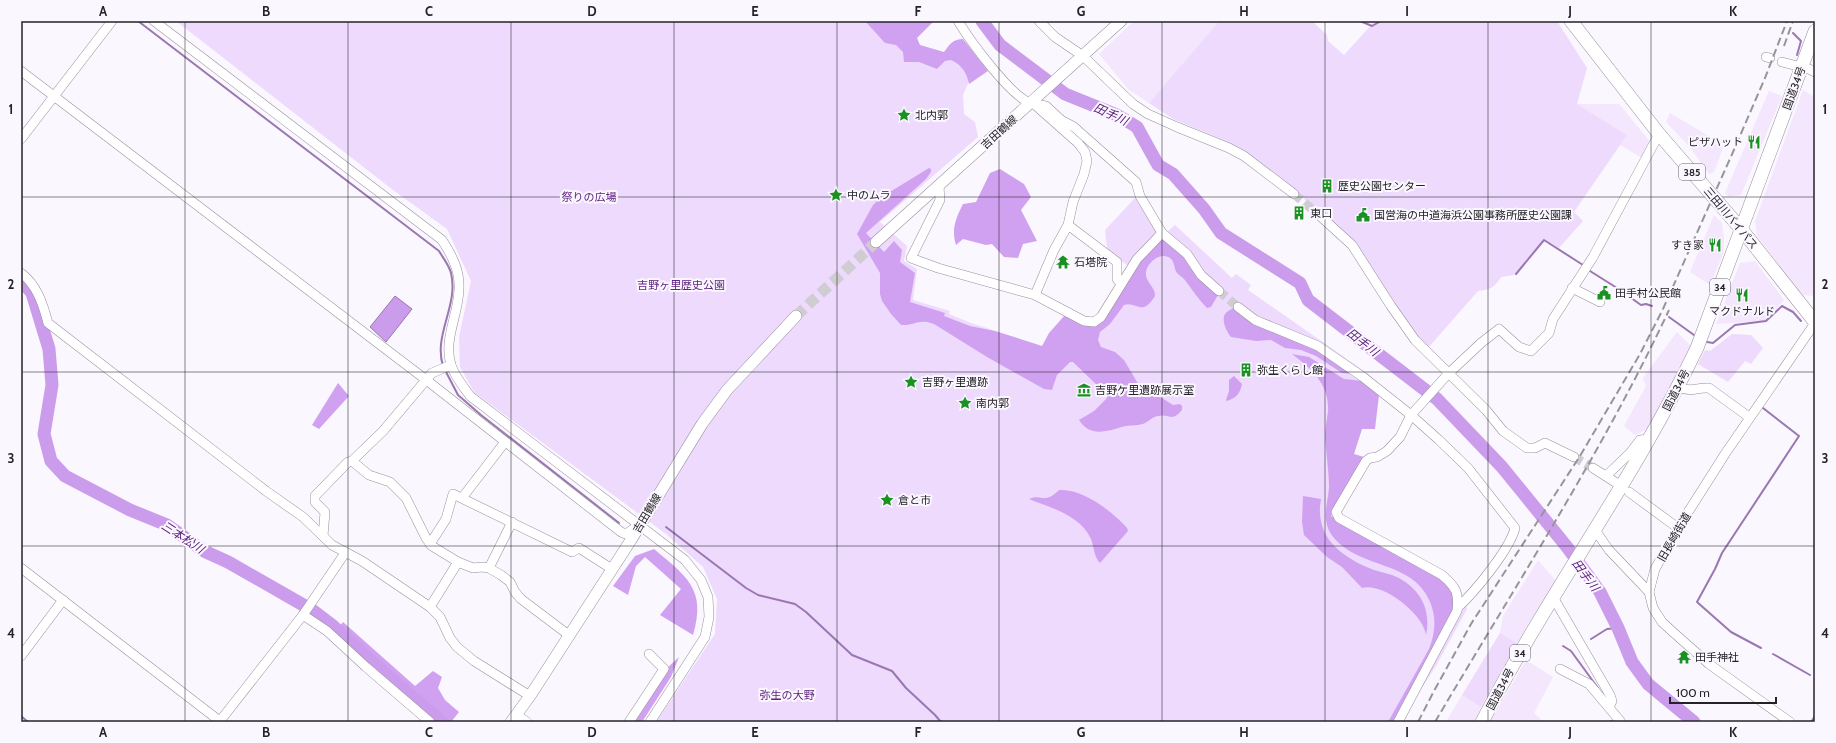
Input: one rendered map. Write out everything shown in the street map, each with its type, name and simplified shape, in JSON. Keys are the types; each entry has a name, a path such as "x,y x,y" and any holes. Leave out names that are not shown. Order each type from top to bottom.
{"highway":[{"name":"三田川バイパス","path":"1571,21 1659,134 1742,230 1815,322"},
{"name":"国道34号","path":"1482,722 1514,663 1650,439 1697,348 1742,230 1801,67 1814,36"}],"main road":[{"name":"吉田鶴線","path":"876,242 1032,104 1121,21"},
{"name":"吉田鶴線","path":"514,718 570,636 702,424 726,390 796,316"}],"street":[{"path":"21,140 112,21"},
{"path":"154,21 442,240 454,259 460,288 450,334 449,351 451,365 458,380 470,396 685,560 701,580 708,597 709,617 705,637 650,722"},
{"path":"958,21 998,75 1078,143 1085,152 1087,161 1084,174 1073,202 1068,225 1054,250 1035,295"},
{"path":"1039,21 1055,37 1083,56 1133,104 1148,114 1177,128 1229,148 1244,156 1294,194"},
{"path":"1782,62 1815,72"},
{"path":"21,71 426,379 572,496 621,532 626,534 639,525"},
{"path":"1032,104 1046,106 1061,120 1074,127 1136,182 1140,196 1162,233 1187,254 1201,275 1219,291"},
{"path":"1398,722 1458,611 1459,597 1453,585 1442,575 1339,518 1336,512 1366,461 1387,451 1400,437 1410,415 1421,405 1448,374 1481,343 1499,329 1518,347 1531,351 1549,333 1553,319 1593,257 1659,134"},
{"path":"939,186 940,200 911,258 938,268 1035,295 1084,321 1094,322 1101,317 1137,259 1162,233"},
{"path":"1319,215 1352,245 1391,306 1415,340 1486,410 1503,431 1527,448 1536,448 1546,443 1574,457"},
{"path":"1068,225 1116,262 1116,279 1121,284"},
{"path":"21,273 35,288 43,304 48,323 266,491 303,517 332,545 362,561 430,607 440,617 450,638 457,647 474,661 530,696"},
{"path":"1572,288 1600,302"},
{"path":"1238,307 1255,320 1318,346 1363,377 1439,440 1468,468 1515,528 1513,534 1480,584 1458,607"},
{"name":"旧長崎街道","path":"1649,592 1656,569 1678,528 1749,417 1815,322"},
{"path":"323,536 325,512 315,502 315,496 348,462 352,461 383,431 426,379 439,369 451,365"},
{"path":"1678,387 1695,391 1709,388 1749,417"},
{"path":"1606,476 1630,453 1640,440 1650,439"},
{"path":"462,498 504,442"},
{"path":"352,461 369,475 390,482 406,498 430,544 458,562 473,568 489,568 501,575 510,582 515,592 521,599 570,636"},
{"path":"1593,468 1615,482"},
{"path":"572,496 583,482"},
{"path":"1629,492 1678,528"},
{"path":"430,544 446,519 453,494 480,509 512,522 572,552 579,548 612,569"},
{"path":"489,568 512,522"},
{"path":"1595,530 1610,550 1649,592 1653,608 1662,622 1709,664 1790,722"},
{"path":"21,568 221,722 303,615 345,553"},
{"path":"430,607 458,562"},
{"path":"1557,592 1610,695 1612,701 1609,707"},
{"path":"21,656 63,600"},
{"path":"303,615 327,631 430,722"},
{"path":"628,722 664,669 649,654"},
{"path":"1560,669 1589,684 1621,722"},
{"path":"514,718 527,722"}],"shaded area":[{"path":"865,21 934,21 917,38 920,45 944,52 954,41 963,39 988,71 969,84 967,76 963,70 958,64 951,60 945,61 937,69 919,62 904,62 903,52 896,45 885,43"},
{"path":"1134,21 1219,21 1149,103 1129,90 1099,54"},
{"path":"1803,90 1815,97 1815,296 1802,295 1757,236 1755,221"},
{"path":"1769,91 1782,96 1741,195 1729,197 1725,193"},
{"path":"1577,104 1619,104 1652,144 1644,159 1620,145 1627,135"},
{"path":"1670,113 1724,145 1714,172 1709,174 1689,146 1666,122"},
{"path":"929,168 931,169 931,172 926,179 866,233 884,252 894,241 902,250 900,262 915,273 910,302 945,313 944,316 970,326 995,331 1042,346 1049,333 1065,315 1094,326 1140,260 1162,238 1184,256 1218,295 1211,307 1207,308 1184,279 1177,273 1171,259 1163,256 1158,257 1151,263 1146,271 1147,278 1155,293 1153,299 1145,307 1138,307 1128,304 1124,305 1110,324 1100,332 1098,340 1101,347 1115,352 1124,360 1143,392 1162,398 1173,405 1180,404 1182,406 1182,410 1173,417 1162,415 1154,417 1143,424 1126,426 1101,432 1089,430 1079,420 1094,411 1107,398 1106,394 1073,362 1070,362 1057,375 1052,390 1044,389 987,357 934,324 929,322 920,322 901,325 882,301 880,294 880,273 857,234 873,205 880,198"},
{"path":"1000,169 1024,184 1031,197 1021,210 1037,241 1023,244 1018,258 1004,257 992,244 986,245 963,239 956,245 954,229 958,214 963,204 976,202 990,173"},
{"path":"1714,215 1722,223 1724,239 1723,254 1710,285 1690,272"},
{"path":"1755,261 1784,300 1765,321 1716,324 1740,263"},
{"path":"395,296 412,309 386,342 370,327"},
{"path":"1234,307 1250,319 1316,348 1352,374 1342,373 1316,356 1301,350 1285,348 1271,340 1256,341 1231,337 1225,326 1224,317 1226,313"},
{"path":"1677,332 1691,346 1666,399 1647,429 1635,435 1624,426 1646,386 1643,378"},
{"path":"1292,354 1309,357 1344,379 1364,381 1379,395 1375,429 1362,429 1354,454 1364,457 1331,516 1443,580 1453,593 1455,605 1393,722 1388,722 1429,649 1434,632 1434,614 1430,602 1422,588 1411,578 1398,571 1355,554 1342,545 1331,534 1326,522 1329,475 1325,436 1328,402 1323,386 1318,378"},
{"path":"1234,376 1242,384 1239,393 1227,401 1229,380"},
{"path":"338,383 349,396 319,429 312,425"},
{"path":"1059,490 1068,490 1096,502 1121,521 1127,528 1128,531 1100,563 1095,555 1091,539 1080,524 1064,513 1029,499 1037,497 1050,497"},
{"path":"1303,496 1321,499 1320,512 1326,535 1332,544 1341,552 1362,565 1401,579 1416,591 1425,607 1427,616 1426,635 1420,621 1402,603 1386,592 1378,589 1370,587 1362,588 1342,567 1327,557 1304,535 1302,522"},
{"path":"654,549 676,567 691,585 697,606 697,619 693,635 660,615 681,589 645,557 636,566 628,595 613,586 635,556"},
{"path":"1538,560 1556,581 1517,643 1500,633 1503,616"},
{"path":"343,622 415,686 433,671 442,677 438,688 445,700 459,712 451,722 447,722 387,671 340,626"},
{"path":"679,657 671,677 642,722 632,722 665,670"},
{"path":"1526,660 1553,677 1534,713 1541,719 1539,722 1490,722"},
{"path":"1462,695 1481,707 1474,722 1446,722"}],"green space":[{"name":"吉野ヶ里歴史公園","path":"176,21 916,21 917,46 929,55 954,54 972,74 963,95 964,114 975,122 978,137 880,222 907,246 904,261 917,269 913,300 950,311 949,314 971,323 1042,346 1089,334 1159,239 1175,225 1232,278 1236,274 1251,285 1248,290 1367,373 1381,385 1379,395 1361,422 1347,459 1359,469 1331,516 1443,580 1464,597 1467,609 1436,666 1400,722 656,722 715,634 717,599 703,567 666,534 474,392 460,367 459,337 471,281 447,229 393,190"},
{"path":"1219,21 1312,21 1327,35 1328,41 1344,55 1376,21 1557,21 1587,68 1577,104 1627,135 1574,212 1583,221 1559,248 1544,239 1514,275 1501,277 1492,287 1486,290 1478,291 1428,348 1413,331 1347,235 1259,161 1221,139 1173,119 1149,103"},
{"path":"1135,198 1157,231 1127,265 1107,250 1105,230"},
{"path":"1732,334 1751,335 1763,348 1751,364 1745,361 1728,382 1698,364 1705,350 1710,351"},
{"path":"1500,633 1517,643 1481,707 1462,695"}],"waterway":[{"path":"138,21 439,251 450,270 453,285 452,297 441,343 443,366"},
{"name":"田手川","path":"982,21 1000,45 1065,94 1117,115 1137,127 1158,165 1173,174 1204,209 1221,233 1300,283 1308,300 1437,399 1502,467 1567,547 1600,592 1618,628 1632,662 1648,684 1694,722"},
{"path":"1360,21 1372,26 1381,21"},
{"path":"1793,33 1801,41 1797,55"},
{"path":"1516,274 1544,240 1583,265"},
{"path":"1590,271 1641,305 1646,304 1652,306"},
{"name":"三本松川","path":"21,280 32,293 49,349 52,385 44,434 51,461 65,476 130,510 167,525 204,551 228,562 312,610 333,626 389,677 442,722"},
{"path":"1707,342 1713,343 1735,325 1766,321 1782,306 1793,312 1801,321"},
{"path":"1669,317 1694,335"},
{"path":"445,370 458,395 481,415 619,523"},
{"path":"1761,648 1731,632 1697,602 1722,553 1799,436 1763,408"},
{"path":"666,527 746,588 758,595 795,604 806,612 852,655 892,671 906,688 941,722"},
{"path":"1591,639 1607,629 1618,628"},
{"path":"1563,646 1571,651 1598,688"},
{"path":"1773,654 1810,675"},
{"path":"21,716 28,722"},
{"path":"1811,722 1815,716"}],"tunnel":[{"path":"1294,194 1319,215"},
{"path":"796,316 876,242"},
{"path":"1219,291 1238,307"},
{"path":"1574,457 1593,468"}],"railway":[{"path":"1418,722 1471,624 1580,456 1640,354 1663,309 1733,152 1765,78 1787,21"},
{"path":"1784,46 1793,21"},
{"path":"1435,722 1587,467 1643,363 1669,310"}],"place":[{"name":"北内郭","path":"904,115"},
{"name":"ピザハット","path":"1754,142"},
{"name":"歴史公園センター","path":"1327,186"},
{"name":"中のムラ","path":"836,195"},
{"name":"東口","path":"1299,213"},
{"name":"国営海の中道海浜公園事務所歴史公園課","path":"1363,215"},
{"name":"すき家","path":"1715,245"},
{"name":"石塔院","path":"1063,262"},
{"name":"田手村公民館","path":"1604,293"},
{"name":"マクドナルド","path":"1742,295"},
{"name":"弥生くらし館","path":"1246,370"},
{"name":"吉野ヶ里遺跡","path":"911,382"},
{"name":"吉野ケ里遺跡展示室","path":"1084,390"},
{"name":"南内郭","path":"965,403"},
{"name":"倉と市","path":"887,500"},
{"name":"田手神社","path":"1684,657"}],"park label":[{"name":"祭りの広場","path":"589,197"},
{"name":"弥生の大野","path":"787,695"}]}
